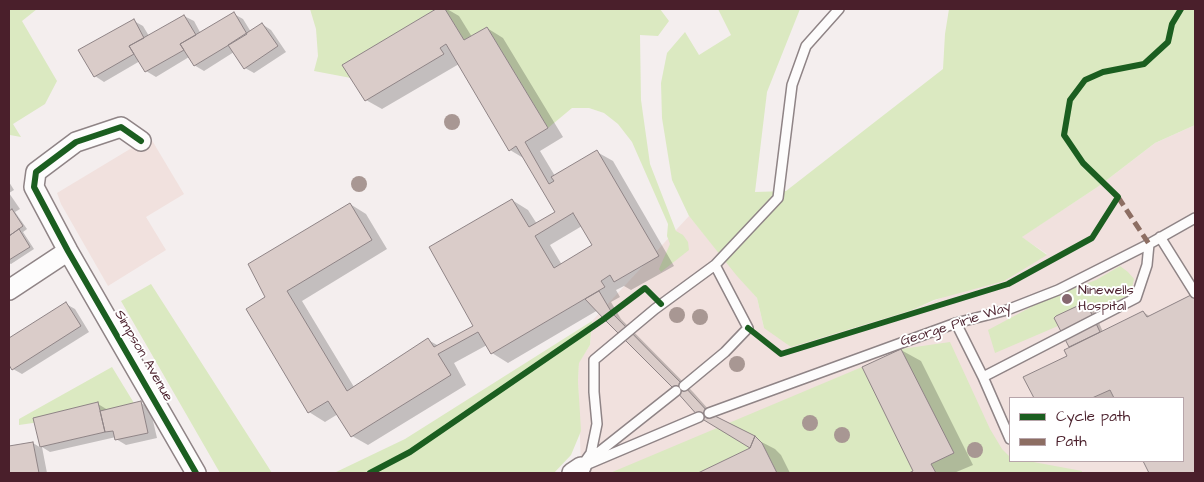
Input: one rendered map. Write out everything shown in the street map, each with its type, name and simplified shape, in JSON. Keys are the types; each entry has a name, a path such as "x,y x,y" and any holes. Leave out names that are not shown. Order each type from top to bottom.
{"street":[{"name":"Simpson Avenue","path":"141,140 121,128 76,142 36,172 34,187 68,251 196,473"},
{"path":"9,290 68,251"}],"lane":[{"path":"577,470 592,453 597,424 594,360 655,309 715,265 778,198 792,85 806,46 839,9"},
{"name":"George Pirie Way","path":"709,414 956,323 1007,310 1058,290 1149,244 1195,218"},
{"path":"1160,238 1195,293"},
{"path":"983,376 1136,298 1147,265 1149,244"},
{"path":"577,470 725,352 748,328 715,265"},
{"path":"956,323 983,376 1009,437"},
{"path":"577,470 698,418"}],"shaded area":[{"name":"Ninewells Hospital","path":"1195,125 1195,473 572,473 581,467 579,362 590,345 592,321 689,216 757,298 764,328 912,310 1047,254 1021,237 1099,186 1155,143"},
{"path":"150,137 184,194 146,217 166,250 108,286 61,204 57,193"}],"green space":[{"path":"9,9 37,9 22,21 57,81 45,104 13,124 21,137 10,135 9,132"},
{"path":"310,9 436,9 343,65 351,78 314,71 318,56 316,29"},
{"path":"445,9 660,9 669,21 658,36 640,35 641,100 650,164 676,231 683,235 688,242 689,250 661,272 659,269 670,244 667,236 668,224 632,142 618,124 604,113 589,108 572,108 548,128 487,27 464,40"},
{"path":"718,9 800,9 767,92 755,192 786,191 943,69 949,9 1195,9 1195,125 1155,143 1099,186 1022,237 1047,255 1004,281 934,300 912,310 791,347 764,328 757,298 689,216 672,180 662,118 661,83 667,53 685,32 699,55 731,35"},
{"path":"1120,266 1134,279 1128,296 995,353 988,330 1046,299 1096,280"},
{"path":"151,284 272,473 220,473 121,301"},
{"path":"592,321 590,345 579,363 578,381 581,431 571,455 554,473 334,473 405,439"},
{"path":"950,342 990,429 1002,449 1009,456 1009,462 1033,462 1082,471 1082,473 936,473 931,464 954,453 901,349"},
{"path":"112,367 137,408 19,425 19,419"},
{"path":"862,367 913,471 909,473 777,473 762,443 755,436 750,448 698,473 610,473"}],"building":[{"path":"436,9 445,9 464,40 487,27 548,128 525,142 549,184 554,181 551,177 597,150 659,256 614,282 610,275 601,281 605,287 491,354 478,332 438,354 451,375 351,437 328,401 308,413 246,309 265,297 248,264 350,203 372,240 287,291 347,391 428,338 434,347 473,326 429,247 512,199 529,227 555,212 516,146 509,151 446,44 440,48 444,54 365,101 342,65","holes":["573,213 592,245 554,268 535,236"]},
{"path":"234,12 247,34 194,66 180,44"},
{"path":"184,15 196,35 180,44 184,50 145,72 129,46"},
{"path":"134,19 144,38 129,46 134,54 94,77 78,50"},
{"path":"262,23 278,46 244,69 228,45"},
{"path":"12,209 23,226 9,236 9,211"},
{"path":"19,229 30,247 9,260 9,236"},
{"path":"599,291 612,313 709,413 755,436 750,448 699,417 676,391 585,299"},
{"path":"1195,293 1195,473 1149,473 1144,462 1184,462 1184,397 1114,397 1110,390 1094,397 1033,397 1023,377 1067,356 1064,350 1143,311 1147,317"},
{"path":"66,302 81,326 12,370 9,365 9,338"},
{"path":"1086,302 1100,332 1069,347 1054,318"},
{"path":"901,349 954,453 931,464 936,473 909,473 913,471 862,367"},
{"path":"141,401 148,433 115,440 113,431 105,432 100,411"},
{"path":"98,402 105,432 40,447 33,418"},
{"path":"755,436 762,443 777,473 698,473 750,448"},
{"path":"33,442 39,473 9,473 9,446"}],"marked path":[{"path":"1118,197 1149,244"}],"cycle path":[{"path":"748,328 781,354 1008,284 1092,238 1118,197 1083,163 1064,135 1070,100 1085,80 1103,72 1144,64 1168,42 1172,24 1181,9"},
{"path":"141,141 121,127 76,142 36,172 34,187 68,251 196,473"},
{"path":"370,473 410,452 604,319 645,288 661,304"}],"place":[{"name":"Ninewells Hospital","path":"1067,299"}]}
